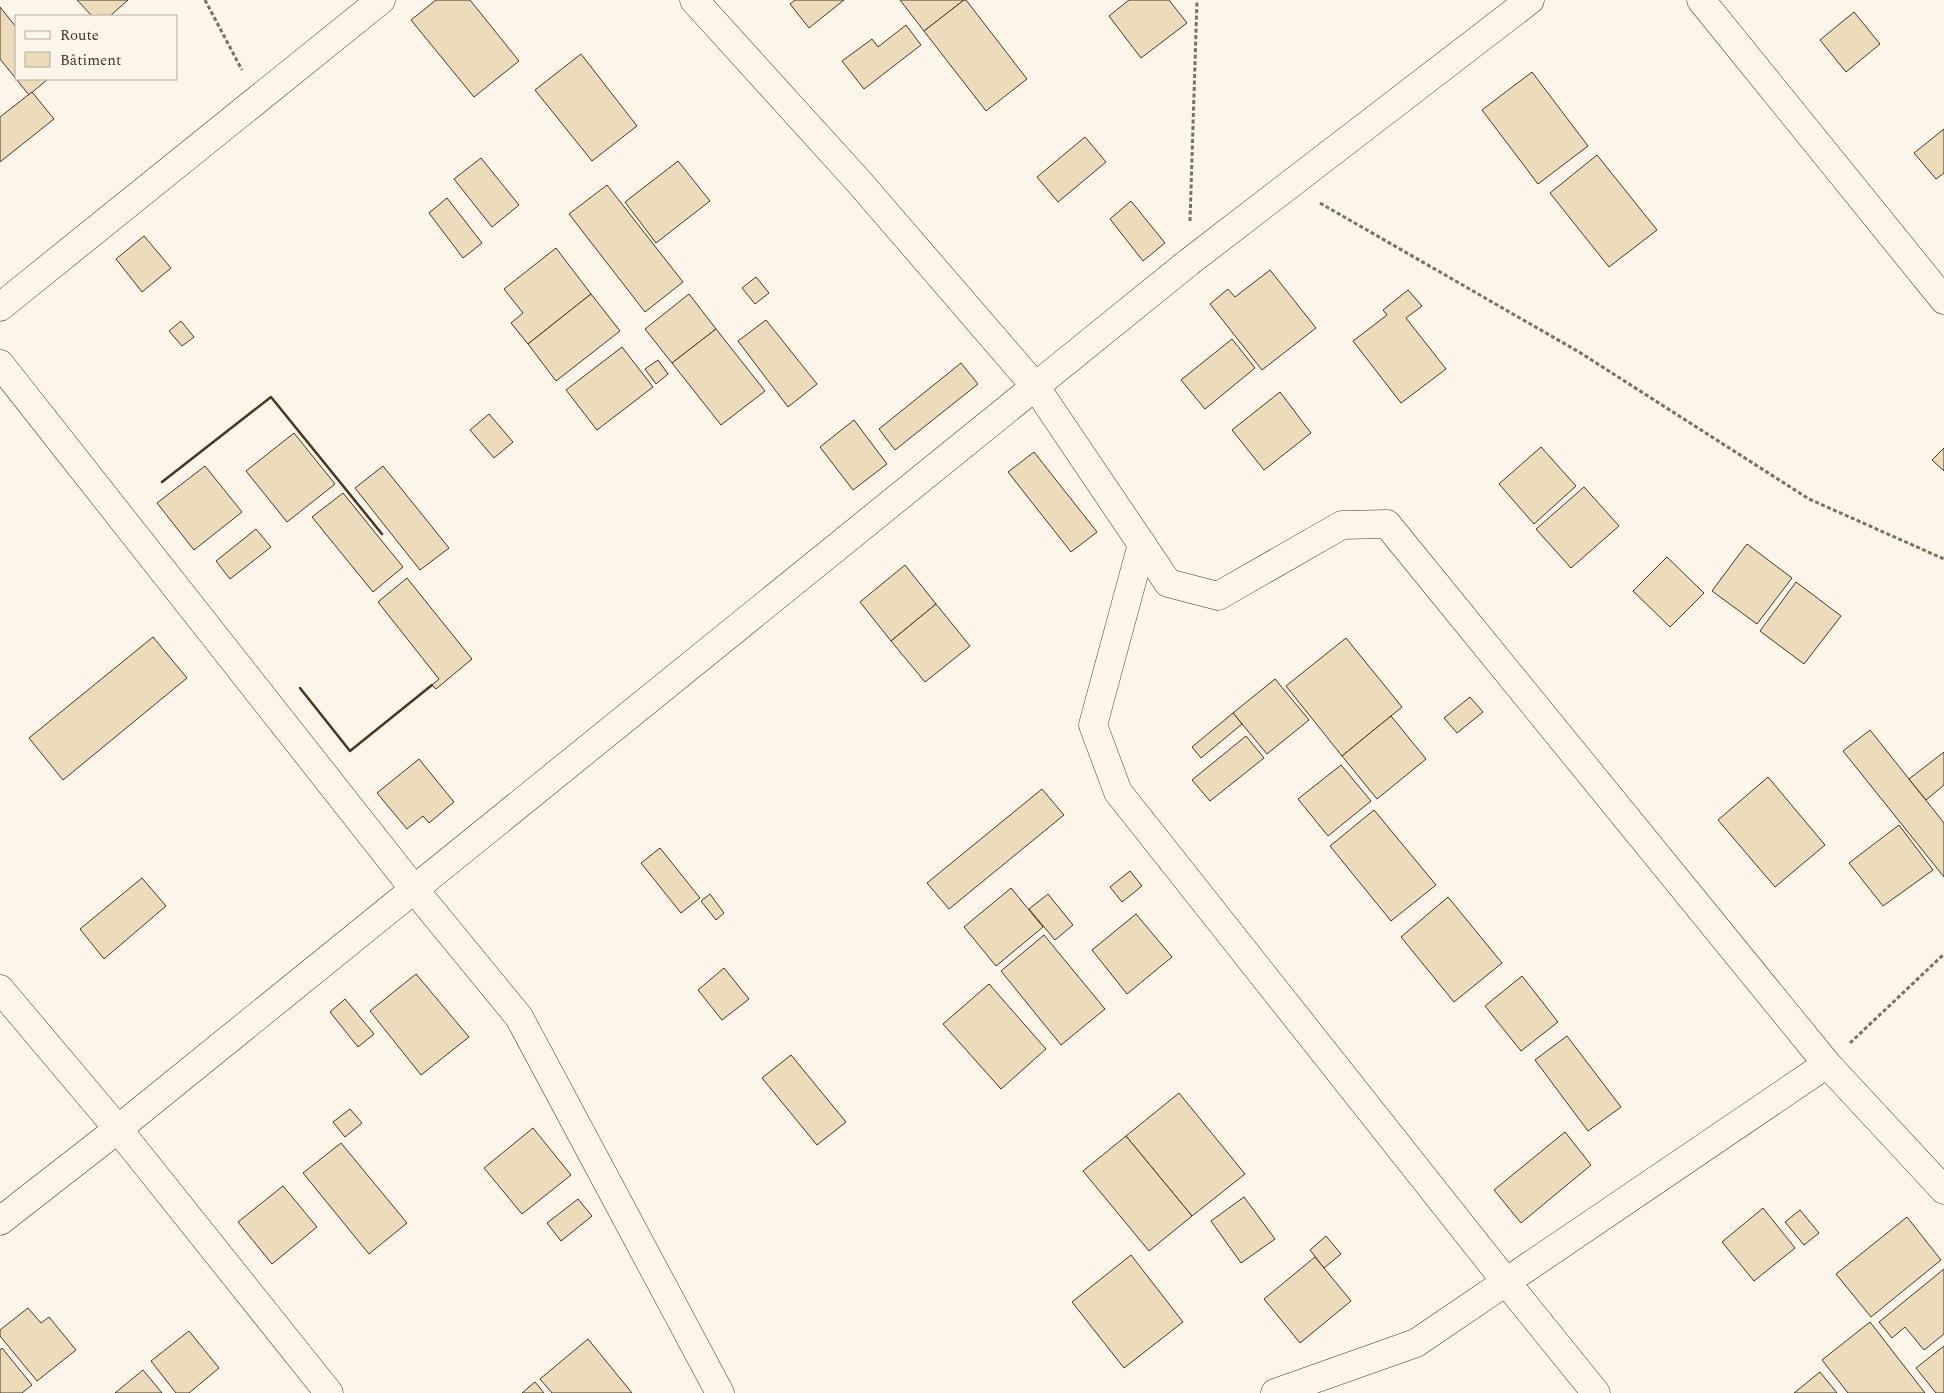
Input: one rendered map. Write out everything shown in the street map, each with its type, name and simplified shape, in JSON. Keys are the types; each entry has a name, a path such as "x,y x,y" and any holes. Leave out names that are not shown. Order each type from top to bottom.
{"street":[{"path":"0,307 380,0"},
{"path":"694,0 860,183 1035,386 1168,583 1218,596 1342,525 1387,524 1827,1064 1944,1190"},
{"path":"0,1221 118,1129 1189,262 1530,0"},
{"path":"1701,0 1944,300"},
{"path":"0,364 414,890 519,1016 720,1393"},
{"path":"1142,544 1093,725 1118,792 1596,1393"},
{"path":"0,989 118,1129 329,1393"},
{"path":"1275,1393 1416,1343 1827,1064"}],"path":[{"path":"205,0 257,99"},
{"path":"1189,262 1197,0"},
{"path":"1289,185 1579,352 1809,499 1944,559"},
{"path":"1827,1064 1944,954"}],"building":[{"path":"77,0 128,0 111,15 91,15"},
{"path":"436,0 470,0 519,61 474,97 411,20"},
{"path":"795,0 844,0 809,28 790,4"},
{"path":"900,0 964,0 924,31"},
{"path":"966,0 1027,79 986,111 924,31"},
{"path":"1129,0 1169,0 1187,23 1141,58 1109,16"},
{"path":"0,7 15,26 15,78 0,59"},
{"path":"1854,12 1880,44 1846,72 1820,40"},
{"path":"906,25 921,45 864,89 842,61 872,39 878,47"},
{"path":"581,54 637,126 592,161 535,90"},
{"path":"1532,72 1588,146 1538,184 1482,110"},
{"path":"17,80 47,80 29,95"},
{"path":"32,92 54,119 0,162 0,117"},
{"path":"1944,129 1944,173 1936,179 1914,153"},
{"path":"1085,137 1106,162 1058,202 1037,177"},
{"path":"1597,155 1657,230 1609,267 1550,193"},
{"path":"481,158 519,205 492,227 454,179"},
{"path":"678,161 710,201 656,243 625,202"},
{"path":"607,185 683,282 645,312 569,214"},
{"path":"447,198 482,243 463,258 429,213"},
{"path":"1131,201 1165,243 1143,261 1110,219"},
{"path":"144,236 171,268 142,292 116,259"},
{"path":"556,248 591,294 528,344 511,323 523,313 504,289"},
{"path":"1270,270 1316,328 1262,370 1210,304 1228,289 1235,297"},
{"path":"756,277 769,293 755,304 742,288"},
{"path":"1408,290 1422,306 1406,318 1446,369 1401,403 1353,341 1387,315 1383,310"},
{"path":"591,294 620,331 556,381 528,344"},
{"path":"689,294 716,329 672,363 645,329"},
{"path":"766,320 817,384 788,407 738,341"},
{"path":"181,321 194,337 182,346 169,331"},
{"path":"716,329 765,391 721,425 672,363"},
{"path":"1232,339 1255,368 1205,409 1181,380"},
{"path":"622,347 653,387 597,430 566,390"},
{"path":"658,360 668,374 656,384 645,369"},
{"path":"961,363 978,384 895,450 879,429"},
{"path":"1280,392 1311,433 1264,470 1232,430"},
{"path":"489,414 513,442 494,458 470,430"},
{"path":"854,420 887,464 853,490 820,447"},
{"path":"294,433 335,484 287,522 246,471"},
{"path":"1541,447 1576,486 1534,524 1499,484"},
{"path":"1944,448 1944,471 1932,460"},
{"path":"1034,452 1097,532 1071,552 1008,472"},
{"path":"205,466 242,512 194,550 157,503"},
{"path":"383,466 449,548 420,570 355,488"},
{"path":"1584,487 1619,526 1571,568 1536,529"},
{"path":"343,493 403,567 373,592 312,517"},
{"path":"256,529 271,547 230,579 216,561"},
{"path":"1747,544 1792,578 1757,624 1712,591"},
{"path":"1667,557 1704,593 1670,627 1633,591"},
{"path":"905,565 936,604 891,641 860,602"},
{"path":"407,578 472,659 436,689 432,685 439,679 378,602"},
{"path":"1796,582 1841,616 1804,664 1760,631"},
{"path":"936,604 970,646 925,682 891,641"},
{"path":"153,637 187,678 63,780 29,738"},
{"path":"1346,638 1402,707 1342,756 1286,686"},
{"path":"1275,679 1309,720 1267,754 1233,713"},
{"path":"1470,697 1483,712 1457,733 1444,718"},
{"path":"1233,713 1242,724 1201,758 1192,747"},
{"path":"1391,716 1426,759 1377,799 1342,756"},
{"path":"1870,730 1944,823 1944,877 1843,751"},
{"path":"1246,736 1264,758 1210,801 1192,780"},
{"path":"1944,752 1944,785 1926,800 1909,779"},
{"path":"419,759 454,802 429,823 423,816 407,829 377,793"},
{"path":"1341,765 1371,801 1328,836 1298,799"},
{"path":"1768,777 1825,845 1775,887 1718,820"},
{"path":"1042,789 1064,815 949,909 927,883"},
{"path":"1374,810 1436,885 1391,921 1330,846"},
{"path":"1899,825 1933,870 1883,906 1849,863"},
{"path":"660,848 700,898 681,913 641,863"},
{"path":"1130,871 1142,886 1122,902 1110,887"},
{"path":"142,878 166,906 104,959 80,929"},
{"path":"1011,888 1043,927 996,966 964,927"},
{"path":"710,894 724,913 716,920 701,901"},
{"path":"1048,894 1073,925 1055,940 1029,909"},
{"path":"1448,897 1502,963 1454,1002 1401,937"},
{"path":"1136,914 1172,957 1127,994 1092,950"},
{"path":"1044,935 1105,1009 1061,1045 1001,971"},
{"path":"724,968 749,999 722,1020 698,990"},
{"path":"416,974 469,1037 421,1075 370,1011"},
{"path":"1522,976 1558,1022 1521,1051 1485,1006"},
{"path":"989,984 1046,1049 1001,1089 943,1024"},
{"path":"345,999 374,1034 358,1047 330,1012"},
{"path":"1567,1036 1621,1107 1588,1131 1535,1060"},
{"path":"791,1055 846,1122 817,1145 762,1078"},
{"path":"1179,1093 1245,1174 1192,1216 1126,1136"},
{"path":"350,1109 362,1123 345,1137 333,1122"},
{"path":"533,1128 571,1175 522,1214 484,1168"},
{"path":"1565,1132 1591,1165 1521,1223 1494,1190"},
{"path":"1126,1136 1192,1216 1149,1251 1083,1171"},
{"path":"341,1143 407,1223 369,1254 303,1173"},
{"path":"283,1186 317,1227 272,1264 238,1222"},
{"path":"1244,1197 1275,1239 1241,1263 1211,1221"},
{"path":"578,1199 592,1216 561,1241 547,1223"},
{"path":"1763,1208 1795,1248 1754,1281 1722,1242"},
{"path":"1800,1210 1819,1233 1804,1245 1785,1222"},
{"path":"1907,1217 1941,1260 1871,1317 1836,1274"},
{"path":"1326,1236 1341,1254 1324,1268 1310,1250"},
{"path":"1131,1255 1183,1322 1124,1368 1072,1302"},
{"path":"1315,1257 1351,1301 1300,1343 1264,1299"},
{"path":"1944,1269 1944,1334 1924,1350 1905,1327 1892,1338 1879,1322"},
{"path":"28,1308 41,1323 49,1317 76,1350 37,1381 0,1336 0,1330"},
{"path":"1870,1322 1925,1393 1848,1393 1822,1360"},
{"path":"189,1331 219,1368 189,1393 176,1393 151,1361"},
{"path":"588,1339 632,1393 552,1393 540,1379"},
{"path":"1944,1346 1944,1393 1936,1393 1916,1368"},
{"path":"2,1348 32,1385 22,1393 0,1393 0,1350"},
{"path":"143,1370 162,1393 115,1393"},
{"path":"1820,1372 1837,1393 1794,1393"},
{"path":"535,1382 544,1393 522,1393"}],"wall":[{"path":"162,482 271,397 382,534"},
{"path":"300,688 350,751 432,685"}]}
